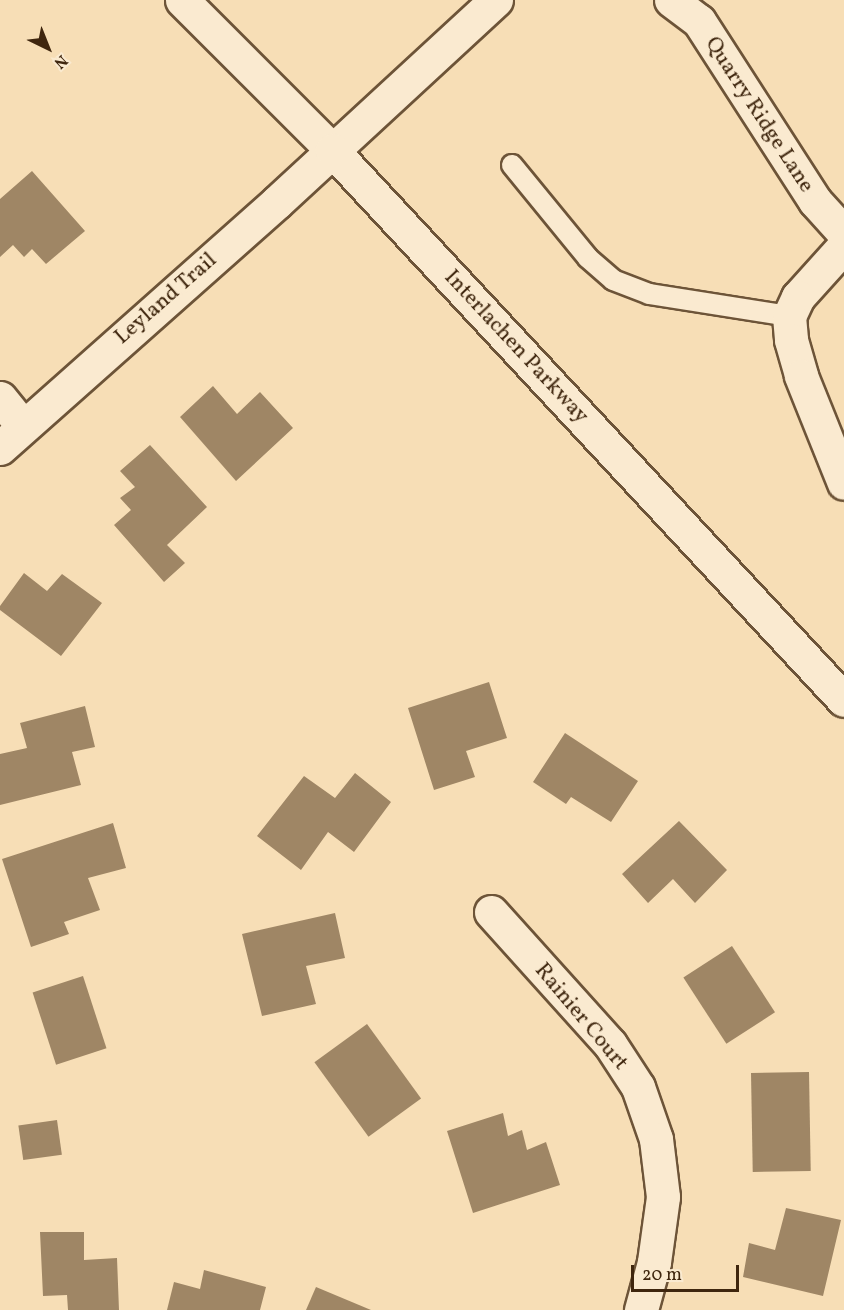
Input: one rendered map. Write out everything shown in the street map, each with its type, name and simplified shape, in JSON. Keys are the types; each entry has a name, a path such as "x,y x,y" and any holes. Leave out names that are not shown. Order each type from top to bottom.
{"street":[{"name":"Interlachen Parkway","path":"182,0 332,150 844,700"},
{"path":"332,150 496,0"},
{"name":"Quarry Ridge Lane","path":"671,0 699,21 815,201 844,233"},
{"name":"Leyland Trail","path":"0,448 277,202 332,150"},
{"path":"844,246 798,297 789,316 791,340 801,376 844,483"},
{"path":"0,398 23,426"},
{"name":"Rainier Court","path":"491,912 610,1044 638,1087 656,1139 663,1197 654,1262 641,1310"}],"lane":[{"path":"512,165 588,258 613,279 649,294 789,316"}],"building":[{"path":"32,171 85,231 46,264 32,249 24,257 13,245 0,257 0,199"},
{"path":"213,386 237,414 260,392 293,428 236,481 180,417"},
{"path":"150,445 207,507 167,545 185,563 164,582 114,525 131,510 120,498 135,487 120,471"},
{"path":"24,573 47,591 62,574 102,603 61,656 0,610 0,606"},
{"path":"489,682 507,738 466,751 475,777 434,790 408,708"},
{"path":"85,706 95,747 72,752 81,785 0,805 0,754 27,748 20,723"},
{"path":"565,733 638,781 611,822 571,797 566,804 533,782"},
{"path":"355,773 391,802 354,852 328,832 301,870 257,836 304,776 335,798"},
{"path":"679,821 727,870 695,903 673,879 648,903 622,874"},
{"path":"113,823 126,868 88,878 100,910 64,922 69,934 31,947 2,859"},
{"path":"335,913 345,958 306,966 316,1004 262,1016 242,934"},
{"path":"732,946 775,1012 726,1044 683,978"},
{"path":"83,976 106,1048 56,1065 33,992"},
{"path":"367,1024 421,1098 368,1137 314,1062"},
{"path":"809,1072 811,1171 753,1172 751,1073"},
{"path":"503,1113 508,1136 522,1130 527,1150 546,1142 560,1185 473,1213 447,1131"},
{"path":"57,1120 62,1155 23,1160 18,1125"},
{"path":"786,1208 841,1220 823,1296 743,1277 749,1243 775,1250"},
{"path":"40,1232 84,1232 84,1260 117,1258 119,1310 68,1310 67,1295 43,1296"},
{"path":"204,1270 266,1287 260,1310 167,1310 174,1282 200,1289"},
{"path":"316,1287 371,1310 306,1310"}]}
